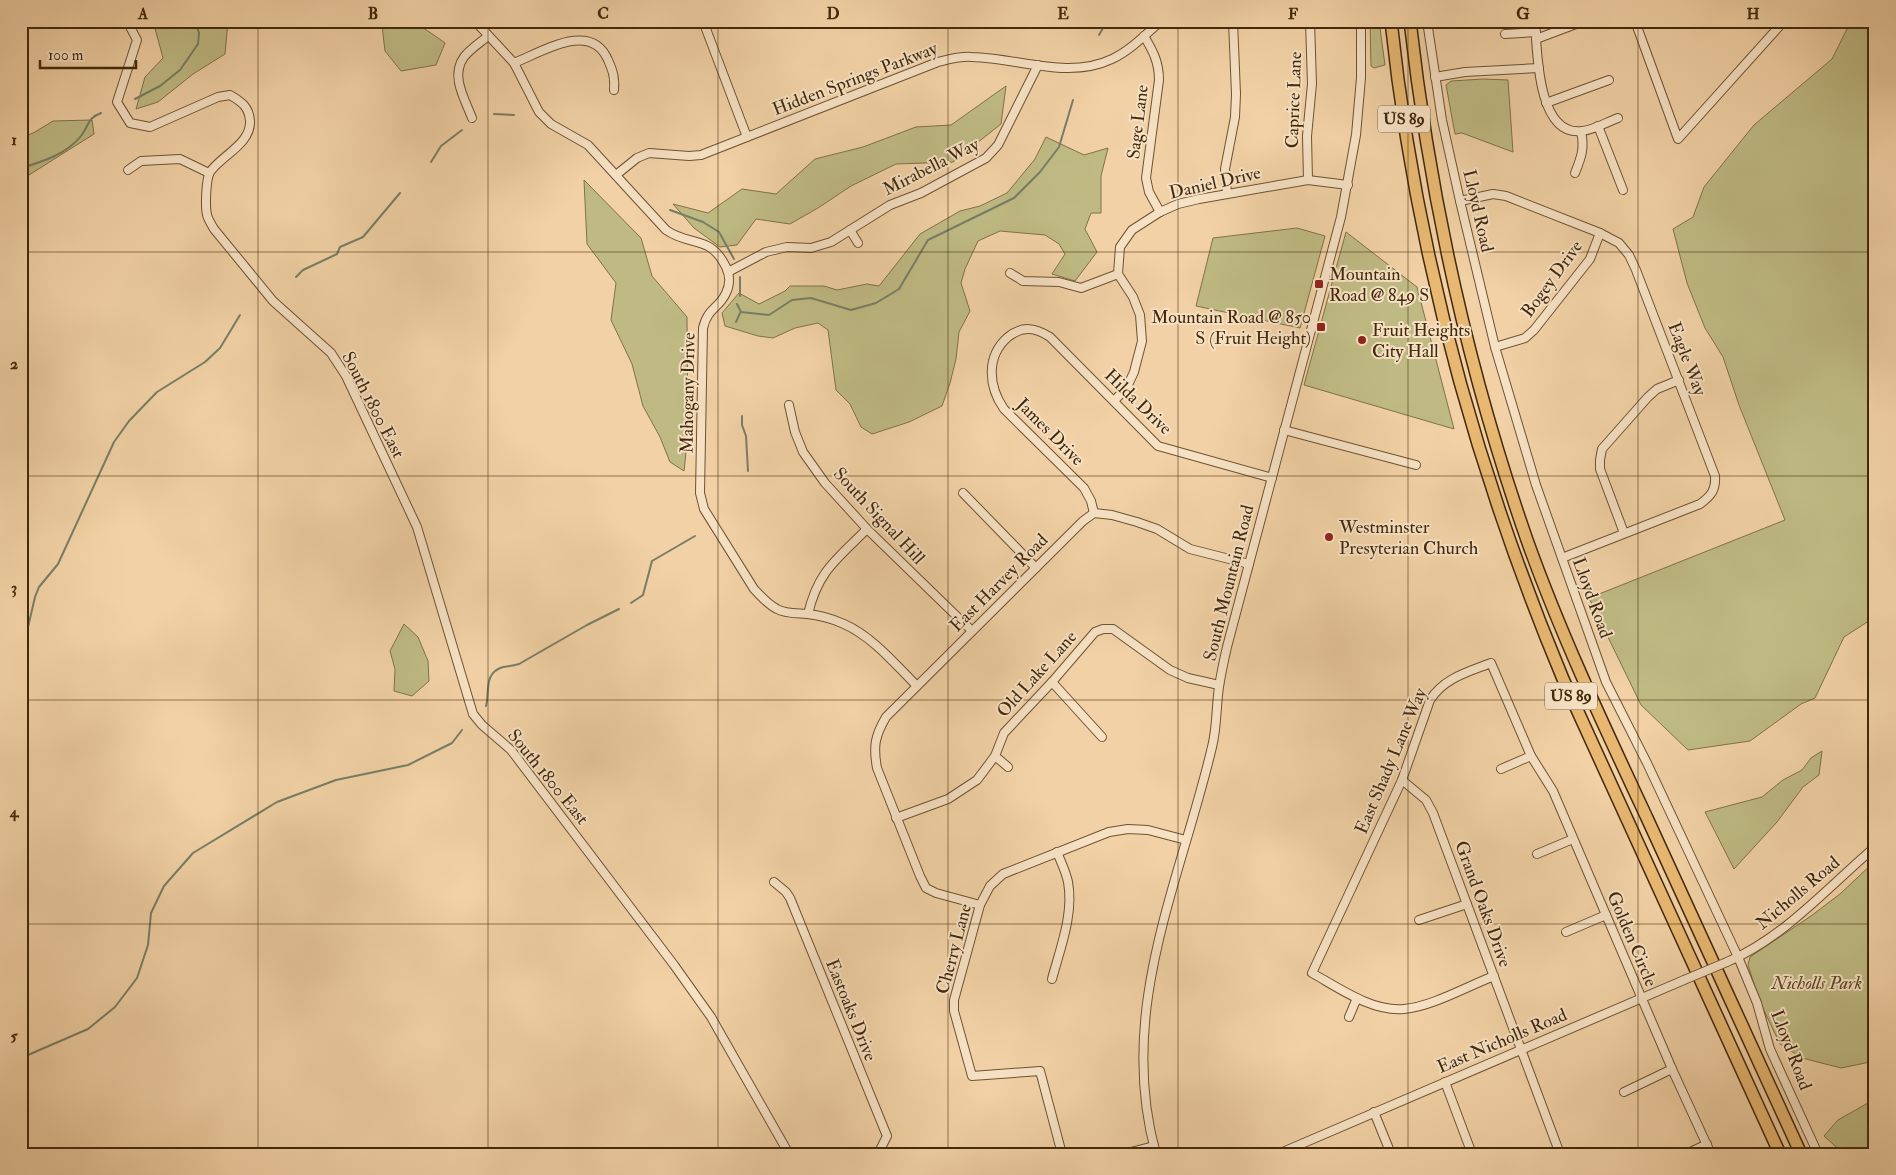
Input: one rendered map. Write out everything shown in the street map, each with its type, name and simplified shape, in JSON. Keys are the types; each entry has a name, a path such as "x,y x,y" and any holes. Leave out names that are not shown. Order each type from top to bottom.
{"highway":[{"name":"US 89","path":"1391,21 1410,158 1435,285 1467,410 1501,518 1530,599 1563,678 1780,1154"},
{"name":"US 89","path":"1410,21 1424,134 1453,284 1487,414 1528,541 1579,671 1801,1154"}],"street":[{"path":"127,21 137,40 117,102 130,123 150,127 218,96 230,95 244,103 250,114 250,127 245,138 210,173 180,159 141,161 128,170"},
{"path":"475,21 514,63 539,112 551,124 588,144 666,230 674,235 696,240 711,247 720,255 728,272"},
{"path":"703,21 747,137"},
{"name":"Hidden Springs Parkway","path":"616,176 637,158 649,153 689,156 701,154 938,62 973,57 1065,69 1097,65 1126,51 1161,21"},
{"path":"1227,193 1225,169 1235,117 1236,94 1233,21"},
{"name":"Caprice Lane","path":"1308,180 1307,136 1312,84 1310,21"},
{"name":"South Mountain Road","path":"1155,1150 1147,1110 1144,1074 1149,983 1158,939 1213,746 1219,686 1227,647 1348,185 1356,135 1362,21"},
{"name":"Lloyd Road","path":"1427,21 1442,120 1495,347 1519,433 1562,558 1606,682 1647,763 1738,957 1757,1003 1770,1049 1818,1154"},
{"path":"1535,21 1539,68 1546,103 1558,125 1568,130 1582,132 1618,118"},
{"path":"1504,34 1536,36 1584,21"},
{"path":"1635,21 1678,139 1784,21"},
{"path":"472,118 458,80 458,68 464,57 488,36"},
{"name":"Sage Lane","path":"1144,36 1159,66 1159,80 1146,178 1149,192 1160,212"},
{"path":"514,63 567,42 581,39 593,42 606,55 615,76 614,90"},
{"name":"Mirabella Way","path":"728,272 766,252 786,247 811,248 831,242 890,205 921,193 986,158 998,145 1038,65"},
{"path":"1435,76 1465,72 1539,68"},
{"path":"1546,103 1609,80"},
{"path":"1598,126 1623,190"},
{"path":"1575,173 1583,153 1582,132"},
{"name":"South 1800 East","path":"210,173 207,192 207,216 214,228 273,301 331,353 346,376 417,527 473,714 482,725 511,750 674,965 711,1017 789,1154"},
{"name":"Daniel Drive","path":"1118,274 1120,247 1132,230 1160,212 1178,204 1227,193 1308,180 1348,185"},
{"name":"Eagle Way","path":"1460,201 1493,194 1506,196 1600,233 1619,243 1629,255 1636,270 1715,476 1716,486 1711,496 1700,504 1562,558"},
{"path":"850,230 858,243"},
{"name":"Bogey Drive","path":"1495,347 1525,338 1534,330 1590,259 1600,233"},
{"name":"Mahogany Drive","path":"728,272 729,286 726,294 722,301 710,311 703,328 700,493 704,509 754,589 764,600 776,609 788,613 808,614 844,624 874,644 917,686"},
{"path":"1010,273 1023,281 1059,282 1082,288 1118,274 1133,297 1140,315 1142,341 1134,372 1127,387 1114,401"},
{"name":"Hilda Drive","path":"1027,328 1040,330 1050,337 1158,446 1272,478"},
{"name":"James Drive","path":"1027,328 1014,332 999,345 994,357 992,379 994,390 1004,409 1084,488 1091,501 1094,513"},
{"path":"1624,533 1600,470 1602,449 1648,396 1658,389 1679,380"},
{"name":"South Signal Hill","path":"789,405 794,432 803,452 825,483 867,529 972,631"},
{"path":"1284,430 1416,465"},
{"path":"963,493 1036,568"},
{"path":"1094,513 1112,515 1138,522 1157,529 1190,549 1249,564"},
{"name":"East Harvey Road","path":"980,905 923,890 877,768 874,749 878,732 886,717 1083,521 1094,513"},
{"path":"808,614 812,594 820,578 829,566 867,529"},
{"name":"Old Lake Lane","path":"896,818 948,799 977,780 995,756 1004,732 1052,682 1095,632 1103,628 1113,629 1170,670 1188,678 1219,686"},
{"name":"East Shady Lane Way","path":"1357,998 1312,973 1402,780 1425,712 1436,690 1454,678 1491,663 1523,738"},
{"path":"1052,682 1102,738"},
{"name":"Golden Circle","path":"1523,738 1531,756 1553,791 1672,1069 1711,1154"},
{"path":"995,756 1008,767"},
{"path":"1501,768 1531,756"},
{"name":"Grand Oaks Drive","path":"1402,780 1426,800 1433,813 1560,1154"},
{"name":"Cherry Lane","path":"1062,1154 1040,1071 972,1076 954,1006 980,905 990,886 1003,874 1109,832 1128,828 1148,830 1186,840"},
{"path":"1537,854 1573,839"},
{"name":"Nicholls Road","path":"1738,957 1764,942 1796,918 1875,847"},
{"path":"1052,979 1068,919 1070,900 1068,880 1058,852"},
{"name":"Eastoaks Drive","path":"774,882 790,898 887,1136 878,1154"},
{"path":"1419,920 1467,904"},
{"path":"1566,932 1606,915"},
{"name":"East Nicholls Road","path":"1278,1154 1738,957"},
{"path":"1349,1017 1357,998 1381,1006 1403,1009 1424,1005 1494,976"},
{"path":"1624,1092 1672,1069"},
{"path":"1445,1082 1472,1154"},
{"path":"1374,1112 1391,1154"},
{"path":"1686,1154 1706,1144"},
{"path":"1123,1154 1155,1150"}],"green space":[{"path":"153,21 228,21 225,54 193,74 158,102 136,109 145,77 163,58"},
{"path":"378,21 400,21 414,24 445,43 436,65 401,71 385,51 382,26"},
{"path":"1370,21 1379,21 1385,65 1374,68 1371,66"},
{"path":"1851,21 1875,21 1875,617 1844,637 1815,698 1801,704 1750,741 1688,750 1641,705 1589,598 1785,520 1739,405 1723,357 1705,328 1687,283 1673,229 1693,217 1704,187 1754,125 1832,59"},
{"path":"1508,80 1513,152 1462,133 1455,134 1446,85 1451,81"},
{"path":"1006,86 1001,124 953,162 896,164 851,186 790,224 756,219 737,245 720,247 694,228 673,204 708,213 742,189 776,194 815,159 863,147 916,127 951,125"},
{"path":"92,120 94,134 21,180 21,138 53,121"},
{"path":"1046,137 1084,155 1108,148 1101,176 1101,213 1091,213 1085,229 1097,252 1075,281 1052,274 1065,254 1059,244 1045,235 1000,231 978,241 965,269 961,283 970,311 959,332 956,359 942,406 909,422 872,434 861,427 850,404 836,390 828,330 818,323 795,328 773,338 758,336 725,326 722,313 739,293 759,304 785,291 790,286 824,286 837,290 867,284 879,286 920,234 960,211 980,206 1007,193 1035,159"},
{"path":"584,180 641,238 652,276 687,317 688,433 684,471 670,462 660,437 643,406 632,364 611,320 616,283 587,244"},
{"path":"1297,228 1325,236 1300,328 1196,306 1213,238"},
{"path":"1346,232 1417,287 1454,429 1304,385"},
{"path":"404,624 418,637 428,661 429,681 412,696 394,691 395,669 390,651"},
{"path":"1822,751 1819,775 1803,787 1777,822 1734,869 1705,812 1762,797 1783,780 1802,770 1811,758"},
{"name":"Nicholls Park","path":"1875,861 1875,1061 1841,1068 1802,1058 1780,1044 1759,1000 1748,965 1750,957 1840,894"},
{"path":"1875,1099 1875,1154 1844,1154 1824,1136 1838,1120"}],"waterway":[{"path":"135,99 160,86 180,70 198,44 199,33 195,21"},
{"path":"1099,35 1107,21"},
{"path":"737,304 741,312 769,315 792,300 811,298 851,310 876,303 899,289 928,240 1014,198 1040,172 1059,147 1073,100"},
{"path":"21,168 46,160 69,148 81,136 93,117 101,113"},
{"path":"494,114 514,115"},
{"path":"431,162 441,146 462,130"},
{"path":"296,277 303,270 337,254 340,247 363,237 400,193"},
{"path":"670,210 703,222 719,232 734,259"},
{"path":"740,277 740,296"},
{"path":"736,322 740,313"},
{"path":"21,686 25,640 35,597 39,587 58,564 114,442 129,421 157,392 205,362 220,348 240,315"},
{"path":"742,416 742,425 746,436 748,471"},
{"path":"631,603 643,595 652,561 695,536"},
{"path":"486,706 488,684 492,674 497,670 519,664 619,609"},
{"path":"21,1058 88,1029 115,1007 137,978 148,945 151,913 164,886 193,853 277,802 336,780 408,765 452,743 462,730"}],"place":[{"name":"Mountain Road @ 849 S","path":"1319,284"},
{"name":"Mountain Road @ 850 S (Fruit Height)","path":"1321,327"},
{"name":"Fruit Heights City Hall","path":"1362,340"},
{"name":"Westminster Presyterian Church","path":"1329,537"}]}
